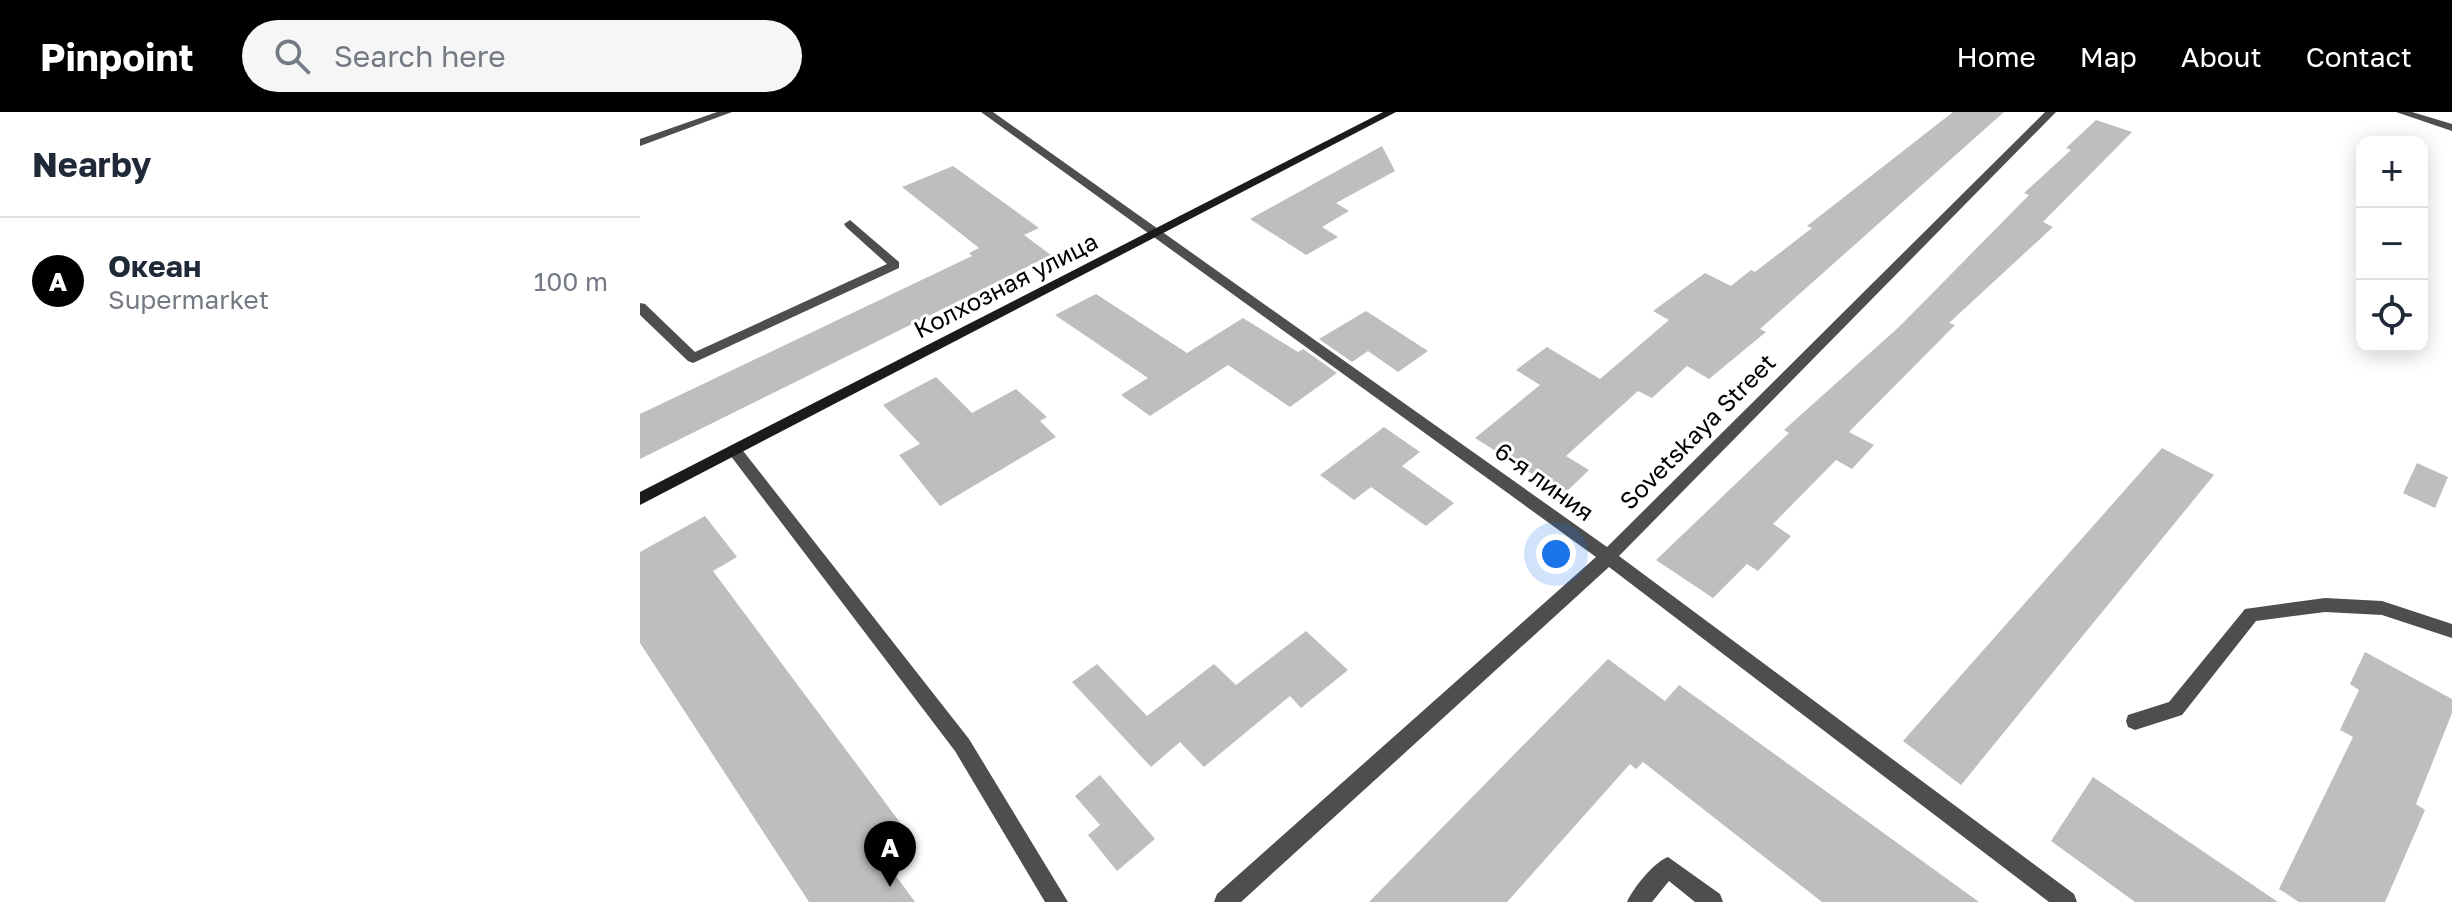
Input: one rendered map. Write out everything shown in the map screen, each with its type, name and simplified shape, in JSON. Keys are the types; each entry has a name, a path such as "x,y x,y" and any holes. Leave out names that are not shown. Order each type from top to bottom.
{"street":[{"path":"640,143 727,112"},
{"name":"6-я линия","path":"986,112 1608,557 2066,902"},
{"name":"Колхозная улица","path":"640,499 1391,112"},
{"name":"Sovetskaya Street","path":"1225,902 1608,557 2051,112"},
{"path":"2401,112 2452,128"},
{"path":"640,307 693,358 895,265 850,224"},
{"path":"735,451 962,745 1057,902"},
{"path":"2135,721 2175,709 2251,614 2325,605 2382,608 2452,631"},
{"path":"1638,902 1668,867 1712,902"}],"building":[{"path":"1953,112 2004,112 1760,329 1766,332 1709,379 1687,366 1652,398 1638,391 1566,456 1589,470 1564,494 1475,438 1540,385 1516,370 1547,347 1600,379 1669,320 1653,311 1705,273 1731,286 1751,270 1755,272 1812,228 1807,226"},
{"path":"2096,120 2132,132 2043,222 2053,227 1949,323 1955,325 1849,432 1874,445 1852,469 1836,460 1773,524 1791,536 1758,571 1747,564 1713,598 1656,560 1789,433 1784,430 1900,326 2029,195 2024,193 2071,150 2066,148"},
{"path":"1382,146 1395,171 1336,203 1349,211 1322,227 1338,237 1306,255 1250,219"},
{"path":"953,166 1039,228 1024,235 1051,255 640,459 640,414 972,256 969,253 979,248 902,187"},
{"path":"1096,294 1187,353 1243,318 1298,352 1303,349 1337,373 1290,407 1228,365 1150,416 1121,395 1148,378 1055,315"},
{"path":"1366,311 1428,351 1398,372 1368,351 1352,362 1319,339"},
{"path":"936,377 972,413 1016,389 1047,417 1040,421 1056,437 940,506 899,455 920,444 883,405"},
{"path":"1384,427 1420,452 1402,466 1454,503 1426,526 1371,487 1354,500 1320,475"},
{"path":"2162,448 2214,475 1961,785 1903,741"},
{"path":"2417,463 2448,477 2435,508 2403,493"},
{"path":"705,516 737,557 713,571 916,844 888,865 915,902 809,902 640,643 640,552"},
{"path":"1306,631 1348,670 1301,708 1290,696 1204,767 1180,742 1151,767 1072,682 1097,664 1147,716 1214,664 1236,685"},
{"path":"2365,652 2452,699 2452,713 2416,804 2425,810 2385,902 2299,902 2279,889 2353,737 2340,730 2359,690 2350,684"},
{"path":"1608,659 1665,701 1679,685 1979,902 1822,902 1643,762 1636,769 1630,764 1507,902 1369,902"},
{"path":"1100,775 1155,839 1117,871 1088,835 1100,825 1075,796"},
{"path":"2093,777 2278,902 2135,902 2051,841"}],"place":[{"name":"Океан","path":"890,887"}]}
